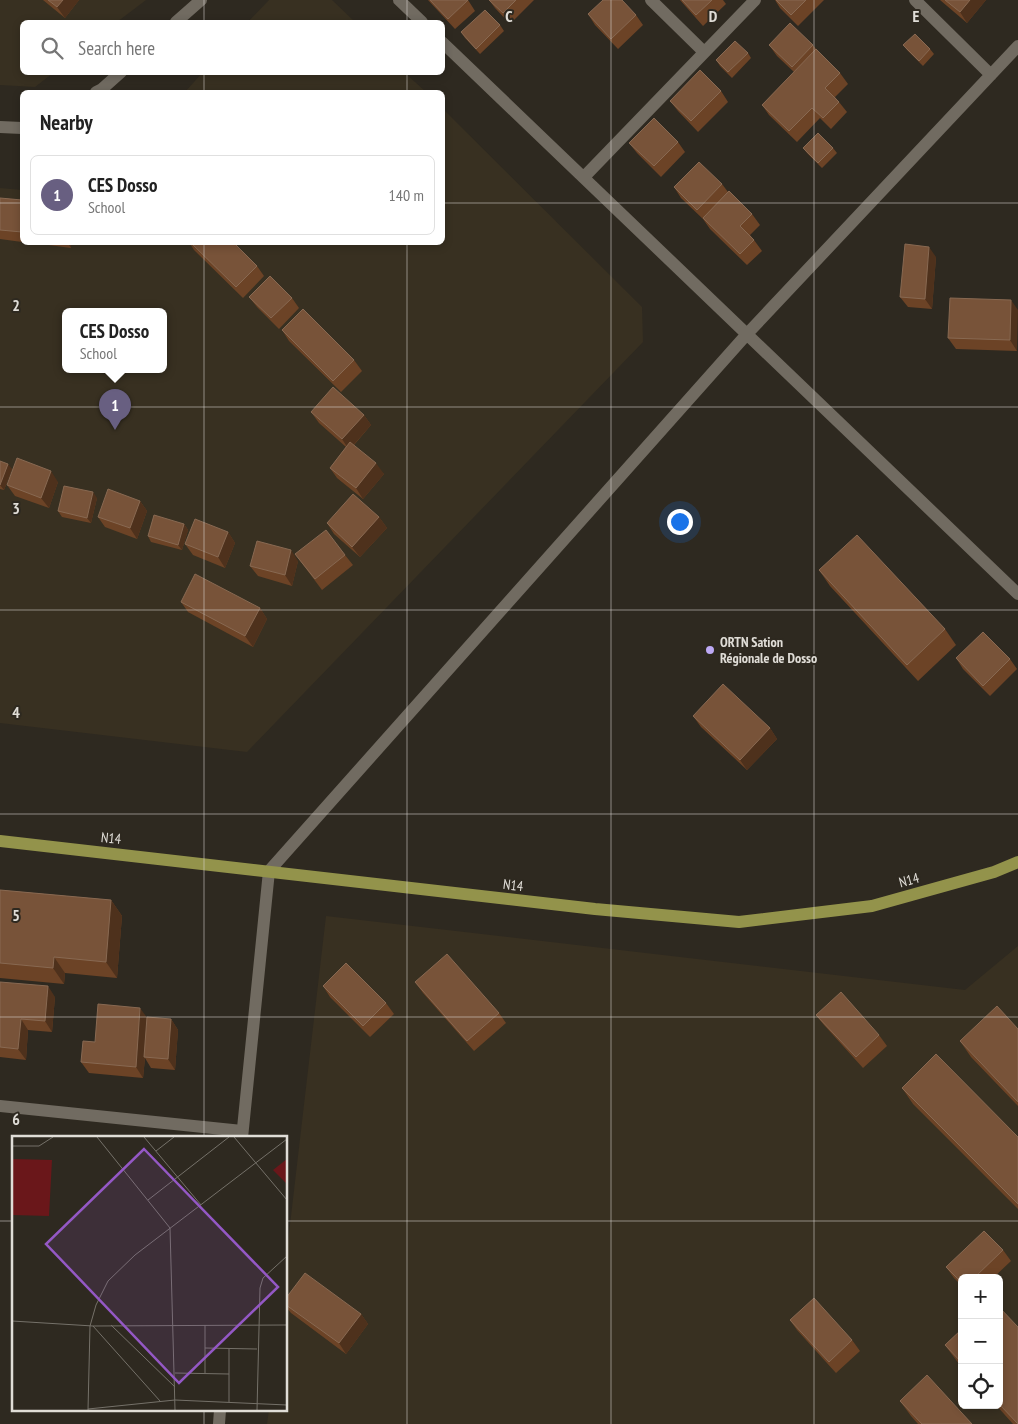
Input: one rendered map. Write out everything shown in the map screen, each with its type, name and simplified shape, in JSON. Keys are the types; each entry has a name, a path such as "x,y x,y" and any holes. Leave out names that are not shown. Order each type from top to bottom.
{"main road":[{"name":"N14","path":"0,841 595,909 739,922 872,906 994,872 1018,862"}],"street":[{"path":"178,20 201,0"},
{"path":"399,0 420,20"},
{"path":"651,0 704,52"},
{"path":"584,177 755,0"},
{"path":"916,0 991,75"},
{"path":"445,45 1018,594"},
{"path":"0,1106 242,1134 269,871 746,334 1018,46"},
{"path":"100,90 118,75"},
{"path":"0,127 20,128"}],"shaded area":[{"path":"0,0 146,0 120,20 20,20 20,75 50,75 35,87 0,85"},
{"path":"269,0 332,0 353,20 250,20"},
{"path":"200,75 407,75 424,90 187,90"},
{"path":"445,111 642,307 643,342 247,752 0,723 0,188 20,190 20,245 445,245"},
{"path":"326,916 965,990 1018,946 1018,1424 267,1424 269,1412 288,1412 288,1242"}],"building":[{"path":"48,0 63,0 57,7"},
{"path":"430,0 468,0 448,19"},
{"path":"489,0 516,0 503,13"},
{"path":"603,0 622,0 636,15 611,39 588,14"},
{"path":"682,0 712,0 696,15"},
{"path":"776,0 806,0 791,15"},
{"path":"945,0 970,0 960,12"},
{"path":"485,10 500,25 476,49 461,32"},
{"path":"790,23 813,45 792,67 769,45"},
{"path":"915,34 930,49 919,61 903,45"},
{"path":"735,41 748,53 728,72 716,60"},
{"path":"816,49 840,73 825,88 839,102 823,118 812,108 789,131 762,105"},
{"path":"700,70 721,91 691,121 670,101"},
{"path":"654,118 678,142 654,166 629,143"},
{"path":"818,133 833,148 818,163 803,148"},
{"path":"699,162 722,184 697,210 674,187"},
{"path":"729,191 752,214 740,226 754,240 740,254 703,218"},
{"path":"0,198 20,200 20,232 0,230"},
{"path":"905,244 929,247 925,299 900,297"},
{"path":"193,245 236,245 257,266 236,287"},
{"path":"270,276 292,298 271,318 249,297"},
{"path":"950,298 1011,300 1010,340 948,338"},
{"path":"303,309 354,360 333,381 282,330"},
{"path":"333,387 364,415 342,439 311,412"},
{"path":"350,442 376,463 356,488 330,468"},
{"path":"17,458 51,471 41,498 7,485"},
{"path":"0,461 8,464 0,485"},
{"path":"64,486 93,492 87,518 58,511"},
{"path":"108,489 140,501 130,528 98,517"},
{"path":"353,494 379,517 352,547 327,523"},
{"path":"154,515 184,524 178,545 148,536"},
{"path":"195,519 228,532 218,557 185,544"},
{"path":"326,530 345,555 315,579 295,554"},
{"path":"857,535 945,629 907,665 819,570"},
{"path":"257,541 291,550 285,575 250,566"},
{"path":"195,574 260,608 245,636 181,602"},
{"path":"983,632 1010,659 983,686 956,658"},
{"path":"723,684 770,728 740,760 693,716"},
{"path":"0,890 111,900 106,962 54,957 53,968 0,963"},
{"path":"447,954 499,1013 467,1041 415,982"},
{"path":"346,963 386,1003 363,1026 323,986"},
{"path":"0,982 48,986 45,1021 21,1019 18,1049 0,1047"},
{"path":"841,992 879,1035 856,1057 816,1015"},
{"path":"98,1004 140,1008 136,1067 81,1062 83,1041 95,1042"},
{"path":"997,1006 1018,1029 1018,1102 960,1041"},
{"path":"147,1017 171,1019 168,1059 144,1057"},
{"path":"936,1054 1018,1137 1018,1204 902,1088"},
{"path":"984,1231 1003,1250 978,1274 958,1274 958,1279 946,1267"},
{"path":"305,1273 361,1314 339,1343 288,1306 288,1295"},
{"path":"814,1298 852,1340 829,1362 790,1320"},
{"path":"1003,1311 1018,1327 1018,1424 1003,1408"},
{"path":"958,1333 958,1359 945,1345"},
{"path":"927,1375 972,1424 922,1424 900,1401"}],"place":[{"name":"CES Dosso","path":"115,430"},
{"name":"ORTN Sation Régionale de Dosso","path":"710,650"}]}
